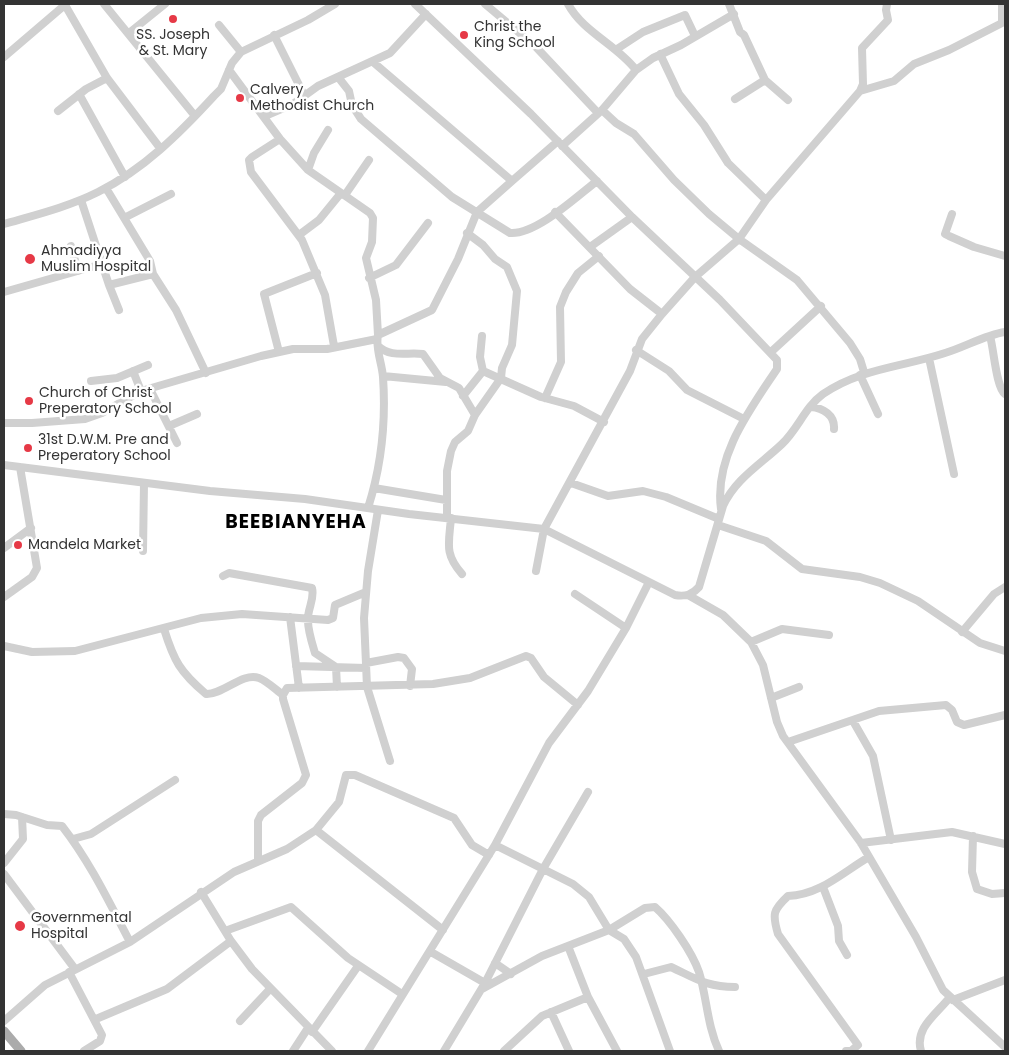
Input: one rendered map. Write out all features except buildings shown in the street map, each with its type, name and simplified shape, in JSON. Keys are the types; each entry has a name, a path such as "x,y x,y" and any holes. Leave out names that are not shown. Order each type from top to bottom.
{"main road":[{"path":"4,1031 21,1051"}],"street":[{"path":"4,58 66,4 107,78 160,148"},
{"path":"104,4 195,116"},
{"path":"128,33 166,4"},
{"path":"416,4 695,277 777,360 777,370 731,442 720,488 719,520"},
{"path":"568,4 581,21 617,49 636,70"},
{"path":"729,4 740,32 744,35 765,80 788,100"},
{"path":"536,571 544,529 604,422 630,372 636,350 647,332 695,277 739,239 766,200 860,91 863,84 862,48 888,20 886,10 888,4"},
{"path":"860,91 894,82 914,64 949,50 1004,22 1002,4"},
{"path":"4,224 81,200 125,177 195,116 221,89 228,70 241,52 331,5"},
{"path":"490,5 600,111 634,134 674,180 739,239 797,280 821,306 860,359 862,373 878,414"},
{"path":"265,116 280,111 304,95 338,77 373,62 398,46 426,14"},
{"path":"4,423 32,423 92,417 141,391 280,352 378,340 432,310 458,259 477,212 512,181 600,111 636,70 660,54 734,14"},
{"path":"617,49 643,32 685,15 695,36"},
{"path":"219,25 241,52"},
{"path":"274,35 304,95"},
{"path":"660,54 679,94 704,125 728,163 766,200"},
{"path":"373,62 512,181"},
{"path":"228,70 265,116 280,139 308,170 366,209 373,218 372,242 366,258 369,278 376,300 378,340 383,376 384,420 374,488 368,508"},
{"path":"338,77 349,91 352,105 361,119 452,197 510,233 519,234 555,212 597,181"},
{"path":"58,111 79,94 107,78"},
{"path":"735,100 765,80"},
{"path":"79,94 125,177"},
{"path":"308,170 314,153 328,130"},
{"path":"280,139 252,157 249,164 251,172 299,235 317,273 324,296 334,346"},
{"path":"299,235 319,220 343,194 369,160"},
{"path":"106,188 150,261 153,274 176,310 206,373"},
{"path":"124,218 171,194"},
{"path":"81,200 119,310"},
{"path":"555,212 630,289 662,314"},
{"path":"952,214 945,234 974,248 1005,256"},
{"path":"590,247 632,217"},
{"path":"369,278 396,265 428,223"},
{"path":"462,574 449,555 449,518 446,500 447,471 455,442 468,431 475,415 501,378 502,368 512,345 518,291 507,267 495,259 483,245 467,233"},
{"path":"71,246 78,271"},
{"path":"545,398 561,362 560,307 566,292 578,273 599,256"},
{"path":"4,292 102,264"},
{"path":"280,352 264,294 317,273"},
{"path":"109,285 153,274"},
{"path":"771,352 821,306"},
{"path":"688,595 699,587 725,501 739,482 786,440 811,406 823,394 862,373 930,358 1005,332"},
{"path":"482,336 480,357 483,370"},
{"path":"990,336 995,352 997,381 1000,389 1005,394"},
{"path":"378,340 386,352 423,354 440,378 459,388 475,415"},
{"path":"636,350 669,371 687,390 744,419"},
{"path":"930,358 954,474"},
{"path":"91,381 118,378 148,365"},
{"path":"483,370 545,398 574,406 604,422"},
{"path":"463,396 483,370"},
{"path":"133,371 141,391"},
{"path":"383,376 449,383"},
{"path":"150,389 177,444"},
{"path":"811,406 827,412 833,420 834,428"},
{"path":"169,426 197,414"},
{"path":"4,465 144,483 305,499 378,510 544,529 675,595 688,595 723,616 751,642 761,660 777,722 788,742 861,843 916,937 942,990 1005,1047"},
{"path":"4,597 37,571 20,468"},
{"path":"143,551 144,483"},
{"path":"571,483 608,496 643,491 666,496 766,541 802,569 860,577 896,590 918,601 980,643 1005,650"},
{"path":"374,488 446,500"},
{"path":"378,510 364,618 367,687 390,761"},
{"path":"4,548 31,528"},
{"path":"222,576 229,573 312,588 314,594 308,619 315,653 336,667"},
{"path":"368,1051 402,994 431,952 495,845 549,743 578,705 626,628 649,582"},
{"path":"962,632 994,594 1005,587"},
{"path":"4,646 32,652 59,653 75,651 201,618 242,614 331,620 335,605 366,592"},
{"path":"576,594 626,628"},
{"path":"290,618 299,688"},
{"path":"164,629 173,658 184,675 206,694 213,694 252,678 260,678 282,695 306,776 302,783 261,815 258,821 258,862"},
{"path":"751,642 782,629 829,635"},
{"path":"282,695 287,688 410,686 470,678 526,656 531,658 544,678 578,705"},
{"path":"296,666 336,667 366,665 398,657 404,658 412,669 410,686"},
{"path":"336,667 336,687"},
{"path":"771,698 799,687"},
{"path":"788,742 879,711 943,705 952,710 957,722 964,725 1005,715"},
{"path":"853,721 873,756 891,840"},
{"path":"4,1021 45,985 130,942 234,872 286,848 316,830 339,802 346,775 351,774 454,818 472,845 489,855"},
{"path":"73,839 91,834 174,780"},
{"path":"444,1051 484,986 543,869 588,792"},
{"path":"4,814 47,824 58,824 73,839 94,871 130,942"},
{"path":"4,862 9,853 23,839 22,817"},
{"path":"316,830 443,930"},
{"path":"861,843 952,832 1005,844"},
{"path":"973,836 972,872 977,889 992,894 1005,893"},
{"path":"495,845 580,888 595,905 610,930 624,939 644,974 659,1024 670,1051"},
{"path":"846,1051 851,1051 858,1045 778,934 774,921 775,908 788,896 801,896 823,887 869,856"},
{"path":"4,874 72,970 96,1019 102,1038 84,1051"},
{"path":"823,887 838,926 839,941 847,955"},
{"path":"202,892 231,941 270,989 332,1051"},
{"path":"225,931 291,907 358,966 402,994"},
{"path":"484,986 511,974 542,956 610,930 644,908 655,907 688,951 697,968 705,1006 719,1051"},
{"path":"96,1019 167,989 231,941"},
{"path":"568,946 588,997 616,1051"},
{"path":"431,952 484,986"},
{"path":"495,963 511,974"},
{"path":"293,1051 358,966"},
{"path":"644,974 671,967 701,982 717,987 735,987"},
{"path":"921,1051 918,1040 922,1028 951,998 1005,980"},
{"path":"240,1021 270,989"},
{"path":"504,1051 537,1020 588,997"},
{"path":"552,1012 569,1051"}],"place":[{"name":"SS. Joseph & St. Mary","path":"173,19"},
{"name":"Christ the King School","path":"464,35"},
{"name":"Calvery Methodist Church","path":"240,98"},
{"name":"Ahmadiyya Muslim Hospital","path":"30,259"},
{"name":"Church of Christ Preperatory School","path":"29,401"},
{"name":"31st D.W.M. Pre and Preperatory School","path":"28,448"},
{"name":"Mandela Market","path":"18,545"},
{"name":"Governmental Hospital","path":"20,926"}],"district":[{"name":"BEEBIANYEHA","path":"296,523"}]}
